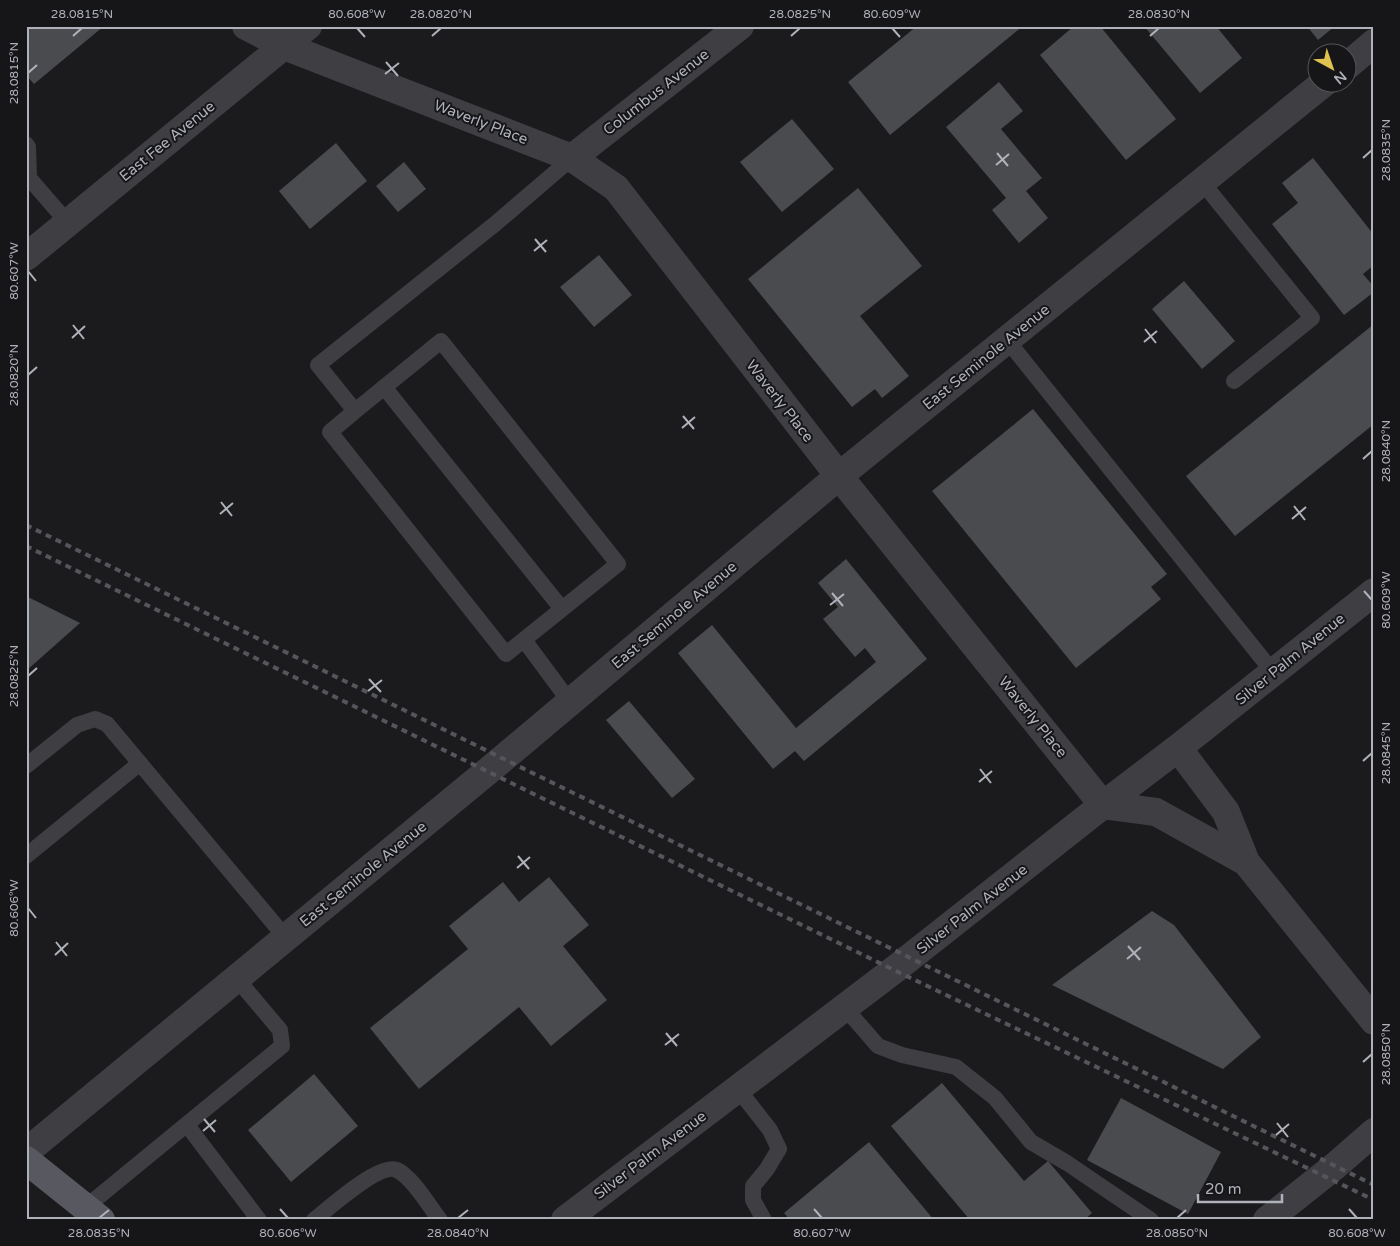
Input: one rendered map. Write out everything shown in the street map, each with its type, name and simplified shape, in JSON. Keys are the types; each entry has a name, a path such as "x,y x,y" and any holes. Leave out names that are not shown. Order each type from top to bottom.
{"main road":[{"path":"26,1160 89,1216"}],"street":[{"name":"Waverly Place","path":"246,26 284,46 572,158 616,188 839,476 1103,805"},
{"name":"East Fee Avenue","path":"26,257 308,26"},
{"name":"Columbus Avenue","path":"572,158 740,26"},
{"path":"1358,56 1374,43"},
{"name":"East Seminole Avenue","path":"26,1152 570,702 839,476 1313,92"},
{"name":"Silver Palm Avenue","path":"565,1220 845,1008 1374,592"},
{"path":"1178,748 1226,812 1246,862 1374,1021"},
{"path":"1103,805 1156,812 1246,862"},
{"path":"1267,1220 1374,1132"}],"lane":[{"path":"26,144 28,147 29,178 68,223"},
{"path":"355,411 318,365 495,224 572,158"},
{"path":"1202,182 1312,318 1234,381"},
{"path":"1007,340 1273,672"},
{"path":"441,341 618,564 506,654 330,432 384,387 441,341"},
{"path":"384,387 562,609"},
{"path":"524,640 570,702"},
{"path":"26,766 77,725 95,719 107,724 286,938"},
{"path":"26,856 140,763"},
{"path":"89,1216 187,1125 282,1046 280,1030 236,978"},
{"path":"845,1008 878,1046 902,1056 956,1067 995,1098 1031,1142 1067,1163 1150,1220"},
{"path":"738,1089 770,1130 780,1149 753,1186 753,1200 764,1220"},
{"path":"187,1125 259,1220"},
{"path":"314,1220 372,1175 385,1169 396,1170 410,1181 440,1220"}],"building":[{"path":"26,26 104,26 34,84 26,75"},
{"path":"917,26 1023,26 890,135 848,82"},
{"path":"1074,26 1100,26 1176,119 1126,160 1040,55"},
{"path":"1144,26 1216,26 1242,58 1200,93"},
{"path":"1307,26 1335,26 1318,40"},
{"path":"999,82 1023,111 1001,129 1042,178 1026,191 1048,218 1019,243 992,210 1006,198 946,127"},
{"path":"792,119 834,169 782,212 740,162"},
{"path":"336,143 367,181 310,229 279,191"},
{"path":"1313,158 1374,235 1374,265 1363,274 1374,287 1374,292 1344,315 1272,224 1298,203 1282,183"},
{"path":"404,162 426,189 398,212 376,186"},
{"path":"858,188 922,266 860,316 909,376 882,398 875,389 852,407 748,279"},
{"path":"599,255 632,295 594,327 560,287"},
{"path":"1184,281 1235,341 1202,369 1152,309"},
{"path":"1374,324 1374,424 1235,536 1186,476"},
{"path":"1033,409 1167,574 1151,587 1161,599 1076,668 932,491"},
{"path":"846,559 927,659 804,761 795,751 773,769 678,653 712,625 796,728 876,662 865,648 855,657 823,619 838,607 818,583"},
{"path":"26,596 80,623 26,671"},
{"path":"629,701 695,779 672,798 606,720"},
{"path":"549,877 589,925 563,946 607,1000 551,1046 519,1007 419,1089 370,1028 468,949 449,926 503,882 519,902"},
{"path":"1152,911 1174,925 1261,1037 1223,1069 1052,985"},
{"path":"314,1074 358,1126 291,1182 248,1130"},
{"path":"942,1083 1024,1181 1048,1161 1092,1213 1084,1220 970,1220 891,1126"},
{"path":"1121,1098 1221,1152 1188,1214 1087,1160"},
{"path":"869,1142 934,1220 790,1220 784,1213"}],"railway":[{"path":"26,525 1374,1185"},
{"path":"26,546 894,970 1374,1200"}]}
